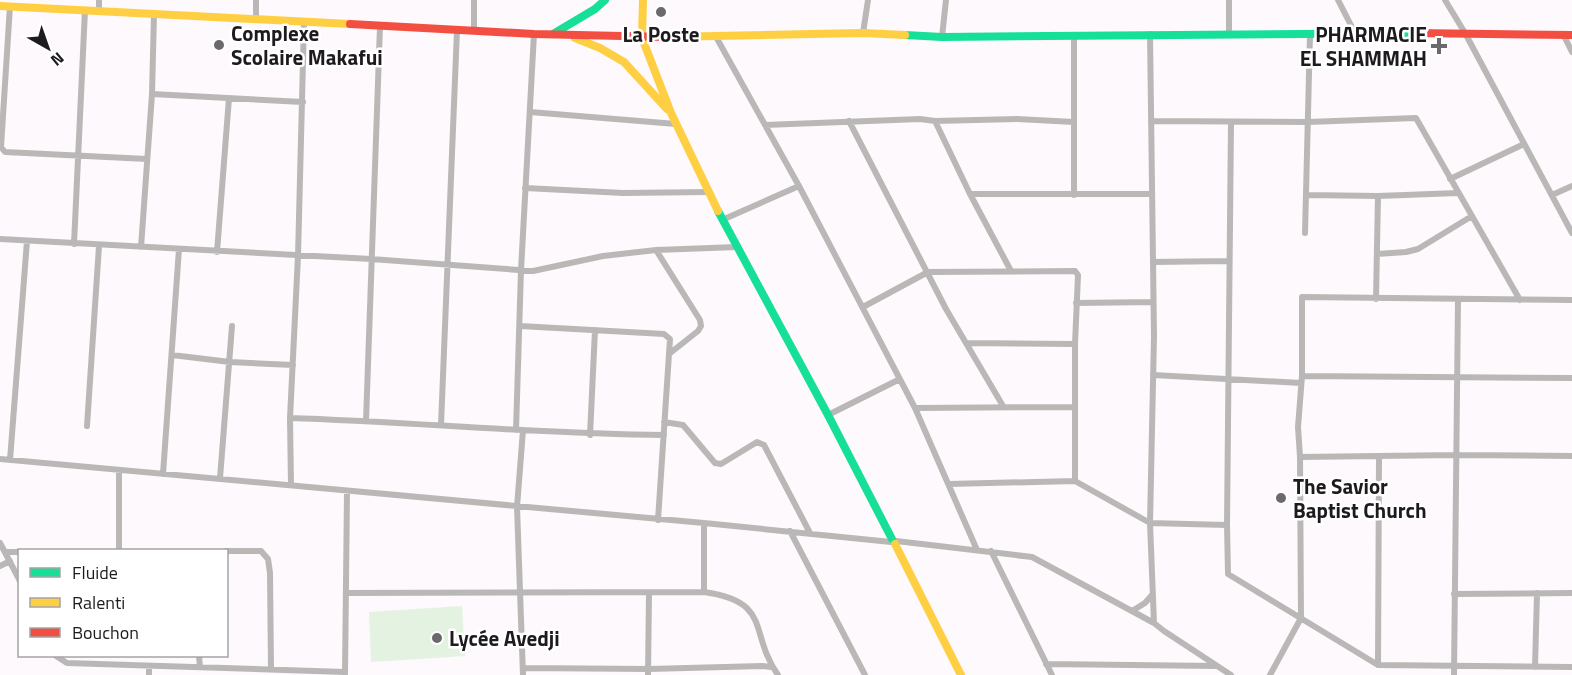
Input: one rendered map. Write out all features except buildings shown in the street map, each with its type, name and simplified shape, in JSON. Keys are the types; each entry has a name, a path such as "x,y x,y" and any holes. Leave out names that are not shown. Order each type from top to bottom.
{"street":[{"path":"99,0 99,11"},
{"path":"256,0 256,20"},
{"path":"474,0 474,31"},
{"path":"552,35 595,9 605,0"},
{"path":"643,0 642,38 670,113 722,220 828,416 961,675"},
{"path":"863,33 868,0"},
{"path":"942,37 946,0"},
{"path":"1229,0 1229,34"},
{"path":"1338,0 1356,35"},
{"path":"1445,0 1572,233"},
{"path":"0,6 42,4 85,10 256,20 642,38 863,33 942,37 1150,34 1567,34 1572,52"},
{"path":"10,6 1,147 5,152 147,159"},
{"path":"74,244 85,10"},
{"path":"141,247 152,94 154,14"},
{"path":"291,484 290,418 298,256 304,22"},
{"path":"366,421 380,26"},
{"path":"441,425 457,30"},
{"path":"534,34 520,326 517,507 523,671 648,672 772,667"},
{"path":"1150,34 1154,262 1150,523 1154,623"},
{"path":"1305,233 1310,34"},
{"path":"715,35 799,186 915,408 977,550"},
{"path":"1074,35 1074,195"},
{"path":"569,36 600,48 624,62 670,113"},
{"path":"152,94 303,102"},
{"path":"217,252 229,98"},
{"path":"530,112 676,124"},
{"path":"1151,121 1308,122 1416,118 1520,300"},
{"path":"765,124 920,119 935,121 1017,119 1074,122"},
{"path":"849,121 966,343 1003,406"},
{"path":"935,121 1011,271"},
{"path":"1231,122 1228,574 1378,665 1571,667 1570,675"},
{"path":"1450,179 1524,144"},
{"path":"722,220 799,186"},
{"path":"1552,195 1572,186"},
{"path":"525,188 623,193 709,192"},
{"path":"1307,195 1378,196 1458,193"},
{"path":"970,194 1152,194"},
{"path":"1376,299 1378,196"},
{"path":"1377,254 1413,251 1472,216"},
{"path":"0,239 371,259 533,271 603,255 656,250 737,247"},
{"path":"10,460 27,241"},
{"path":"87,426 99,246"},
{"path":"163,474 178,249"},
{"path":"656,250 700,320 701,326 669,354"},
{"path":"1154,262 1229,261"},
{"path":"863,307 928,272 1075,271 1078,274 1075,344 1075,481"},
{"path":"1270,675 1301,618 1298,427 1302,297 1572,300"},
{"path":"1454,675 1458,300"},
{"path":"1076,303 1153,302"},
{"path":"220,478 232,326"},
{"path":"520,326 664,334 670,339 658,520"},
{"path":"590,435 595,330"},
{"path":"966,343 1075,344"},
{"path":"172,355 230,362 293,365"},
{"path":"1153,375 1228,380 1572,378"},
{"path":"828,416 900,379"},
{"path":"915,408 1075,407"},
{"path":"290,418 590,435 664,435"},
{"path":"664,422 683,425 715,463 722,464 757,442 764,445 810,533"},
{"path":"1378,665 1379,456"},
{"path":"1300,457 1572,456"},
{"path":"0,459 790,531 991,551 1037,559 1154,623 1164,632 1231,675"},
{"path":"119,470 119,549"},
{"path":"949,484 1075,481 1150,523 1227,525"},
{"path":"58,657 67,663 345,673 347,492"},
{"path":"704,523 704,592"},
{"path":"790,531 865,675"},
{"path":"0,543 18,577"},
{"path":"228,551 261,551 268,559 271,587 271,669"},
{"path":"991,551 1052,675"},
{"path":"5,552 18,552"},
{"path":"0,566 10,561"},
{"path":"346,593 704,592 728,596 747,607 754,616 772,667 778,675"},
{"path":"648,672 649,593"},
{"path":"1535,667 1537,593"},
{"path":"1454,594 1572,593"},
{"path":"1132,611 1145,603 1152,594"},
{"path":"120,657 120,665"},
{"path":"199,657 200,667"},
{"path":"1046,664 1216,666"},
{"path":"149,666 149,675"}],"green space":[{"path":"462,606 465,656 371,662 369,612"}],"traffic: fast":[{"path":"553,34 595,9 605,0"},
{"path":"905,35 942,37 1414,33"},
{"path":"718,211 892,539"}],"traffic: slow":[{"path":"643,0 642,38 671,113 718,211"},
{"path":"0,6 350,24"},
{"path":"666,37 863,33 905,35"},
{"path":"575,38 600,48 624,62 667,109"},
{"path":"895,544 961,675"}],"traffic: jam":[{"path":"350,24 534,34 666,37"},
{"path":"1414,33 1572,35"}],"place":[{"name":"La Poste","path":"661,12"},
{"name":"Complexe Scolaire Makafui","path":"219,45"},
{"name":"PHARMACIE EL SHAMMAH","path":"1439,46"},
{"name":"The Savior Baptist Church","path":"1281,498"},
{"name":"Lycée Avedji","path":"437,638"}]}
